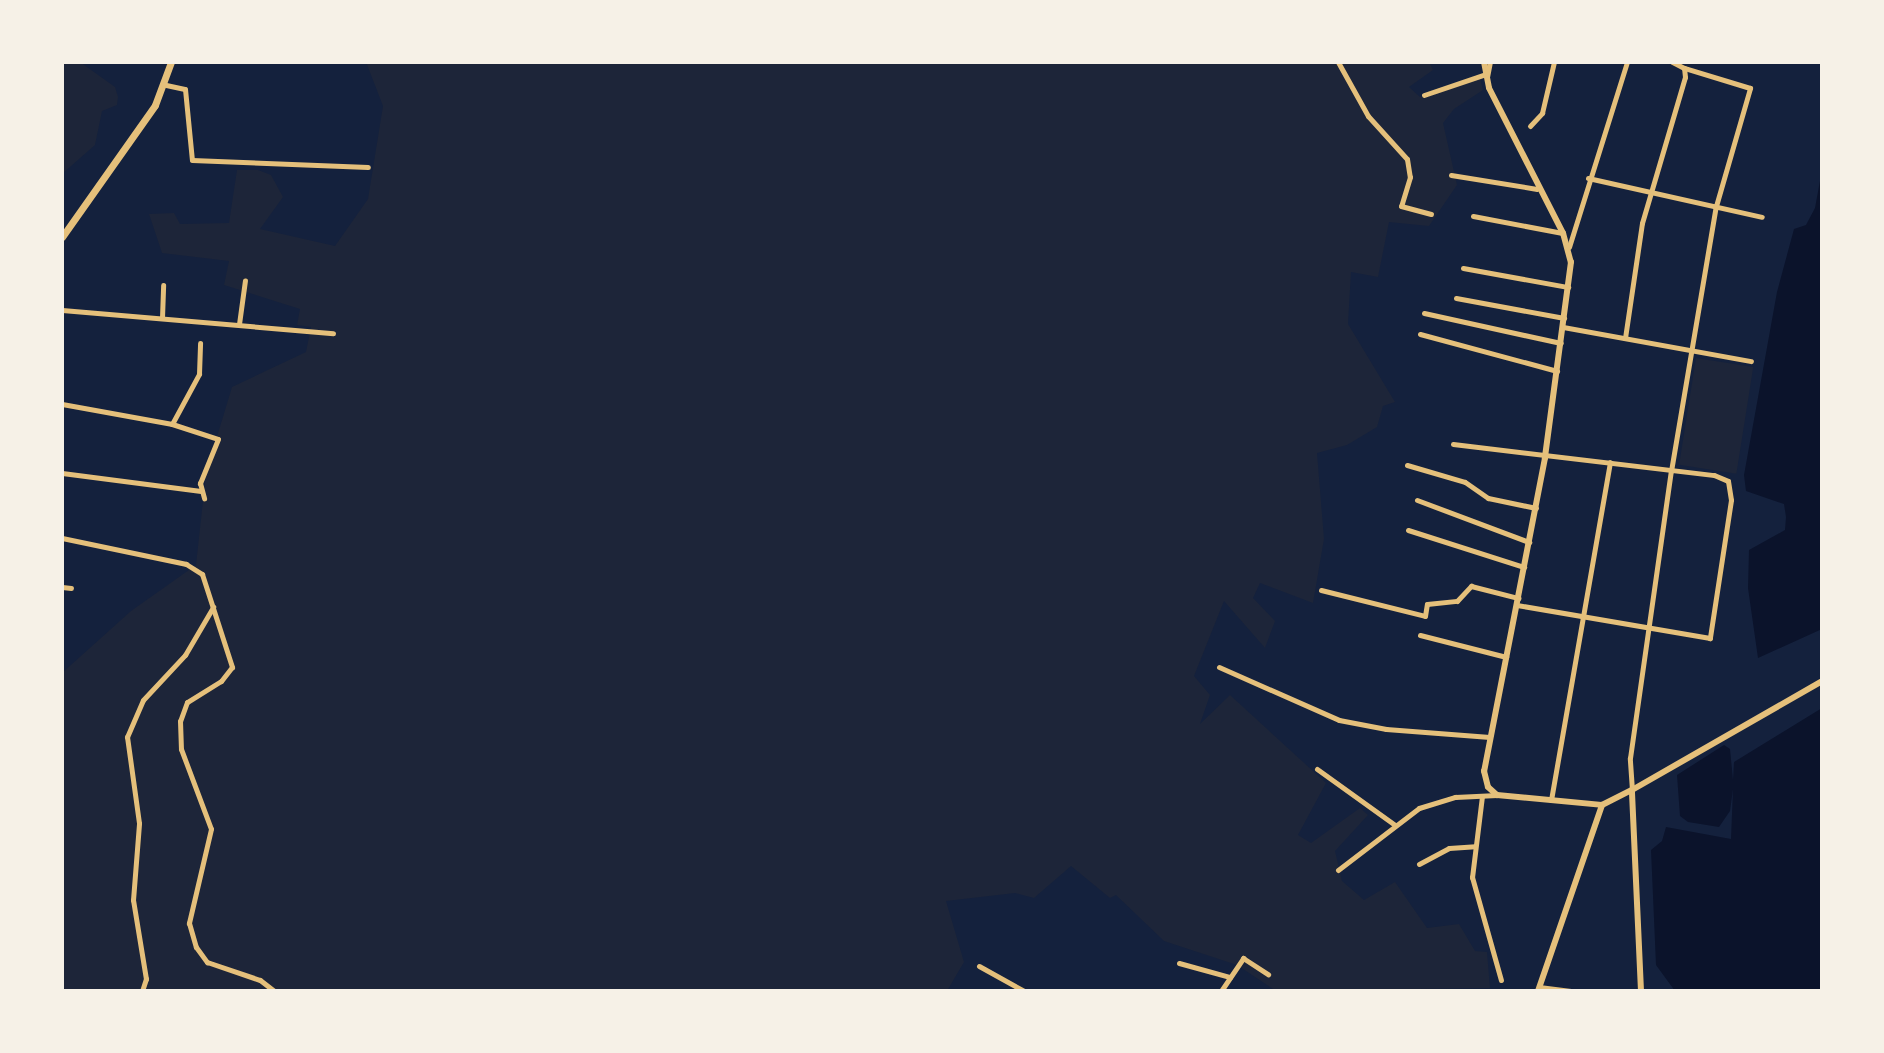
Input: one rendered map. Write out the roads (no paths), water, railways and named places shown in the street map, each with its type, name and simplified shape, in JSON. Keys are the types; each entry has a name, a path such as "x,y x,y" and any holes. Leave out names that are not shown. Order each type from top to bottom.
{"main road":[{"path":"62,237 166,85 171,62"}],"street":[{"path":"1338,62 1368,116 1407,159 1410,177 1401,206 1431,214"},
{"path":"1484,62 1537,189 1569,247"},
{"path":"1487,75 1490,62"},
{"path":"1530,126 1542,113 1554,62"},
{"path":"1497,795 1488,787 1484,771 1545,458 1568,287 1569,247 1588,178 1627,62"},
{"path":"1641,991 1630,758 1671,471 1716,206 1750,88 1672,62"},
{"path":"1625,338 1651,192 1684,68"},
{"path":"1424,95 1487,75"},
{"path":"166,85 185,89 192,160 368,167"},
{"path":"1451,175 1537,189"},
{"path":"1588,178 1762,217"},
{"path":"1473,216 1563,233"},
{"path":"1463,268 1568,287"},
{"path":"239,324 245,280"},
{"path":"162,318 163,285"},
{"path":"1456,298 1564,318"},
{"path":"62,310 333,333"},
{"path":"1424,313 1561,343"},
{"path":"1563,327 1751,361"},
{"path":"1420,334 1557,371"},
{"path":"172,424 199,374 200,343"},
{"path":"62,404 172,424 219,441 201,491 204,498"},
{"path":"1321,590 1425,616 1427,604 1457,601 1471,586 1517,602 1649,630 1710,638 1715,632 1730,485 1714,475 1610,462 1545,458 1453,444"},
{"path":"1550,801 1610,462"},
{"path":"1407,465 1465,482 1488,498 1536,508"},
{"path":"62,473 201,491"},
{"path":"1417,500 1529,542"},
{"path":"1408,530 1524,567"},
{"path":"62,538 195,567 214,606 232,667 221,681 187,702 179,727 181,749 206,805 211,829 189,923 196,947 207,962 260,980 274,991"},
{"path":"62,587 71,588"},
{"path":"142,991 146,979 133,900 139,823 127,737 143,700 185,655 214,606"},
{"path":"1420,635 1506,657"},
{"path":"1219,667 1339,720 1386,729 1490,737"},
{"path":"1338,870 1419,808 1455,797 1497,795 1602,805 1822,681"},
{"path":"1317,769 1395,825"},
{"path":"1482,796 1472,877 1501,980"},
{"path":"1573,991 1538,989 1602,805"},
{"path":"1419,864 1449,848 1475,846"},
{"path":"1221,991 1243,958 1268,974"},
{"path":"1179,963 1230,977"},
{"path":"979,966 1024,991"}]}
